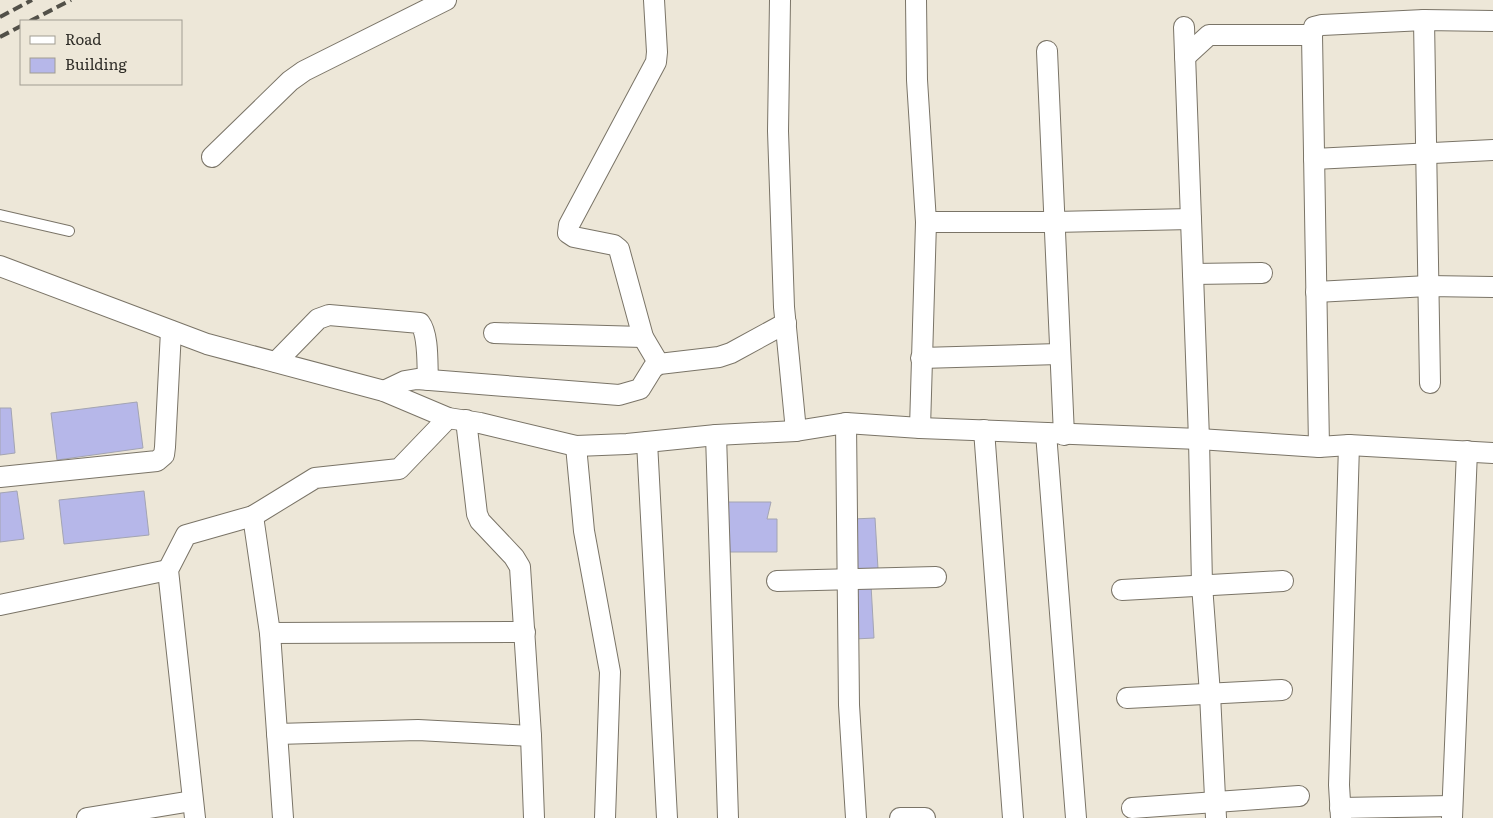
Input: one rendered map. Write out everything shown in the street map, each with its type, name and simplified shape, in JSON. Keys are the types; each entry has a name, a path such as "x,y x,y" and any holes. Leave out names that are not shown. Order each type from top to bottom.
{"street":[{"path":"212,157 290,81 304,72 446,0"},
{"path":"654,0 656,62 569,225 568,233 574,237 614,245 619,249 643,337 659,364"},
{"path":"780,0 778,131 786,323 796,431"},
{"path":"916,0 917,80 926,222 920,428"},
{"path":"1424,20 1430,383"},
{"path":"1318,447 1312,35 1314,27 1424,20 1493,21"},
{"path":"1184,27 1199,439 1202,585 1216,810"},
{"path":"1185,57 1209,35 1312,35"},
{"path":"1047,51 1059,354 1055,434 1076,818"},
{"path":"1314,159 1493,150"},
{"path":"926,222 1191,219"},
{"path":"0,266 207,344 384,391 457,419 576,446 796,431 846,423 920,428 1199,439 1318,447 1349,445 1493,453"},
{"path":"1193,274 1262,273"},
{"path":"1316,292 1428,286 1493,287"},
{"path":"276,362 318,319 329,315 420,323 424,328 428,380"},
{"path":"384,391 405,381 428,380 619,395 640,389 653,368 659,364 731,353 786,323"},
{"path":"0,478 157,461 164,455 171,331"},
{"path":"494,333 643,337"},
{"path":"922,358 1059,354"},
{"path":"87,818 194,809 168,570 186,535 253,516 315,478 399,468 457,419"},
{"path":"457,419 482,525 514,557 520,567 531,736 534,818"},
{"path":"846,423 849,705 856,818"},
{"path":"984,430 1013,818"},
{"path":"716,435 728,818"},
{"path":"647,442 667,818"},
{"path":"1349,445 1339,786 1340,813 1452,812 1466,451"},
{"path":"576,446 584,531 610,672 605,818"},
{"path":"253,516 270,633 283,818"},
{"path":"0,605 168,570"},
{"path":"777,581 936,577"},
{"path":"1122,590 1283,581"},
{"path":"270,633 525,632"},
{"path":"1127,698 1282,690"},
{"path":"277,734 418,730 531,736"},
{"path":"1132,808 1216,810 1299,796"},
{"path":"900,818 925,818"}],"lane":[{"path":"0,215 69,231"}],"building":[{"path":"137,402 143,448 57,460 51,413"},
{"path":"0,408 11,408 15,453 0,455"},
{"path":"17,491 24,539 0,542 0,493"},
{"path":"144,491 149,535 64,544 59,500"},
{"path":"727,502 771,502 767,519 777,519 777,552 727,552"},
{"path":"875,518 878,569 855,570 853,519"},
{"path":"871,585 874,638 855,639 852,586"}],"railway":[{"path":"0,17 32,0"},
{"path":"32,20 71,0"},
{"path":"0,37 20,27"}]}
